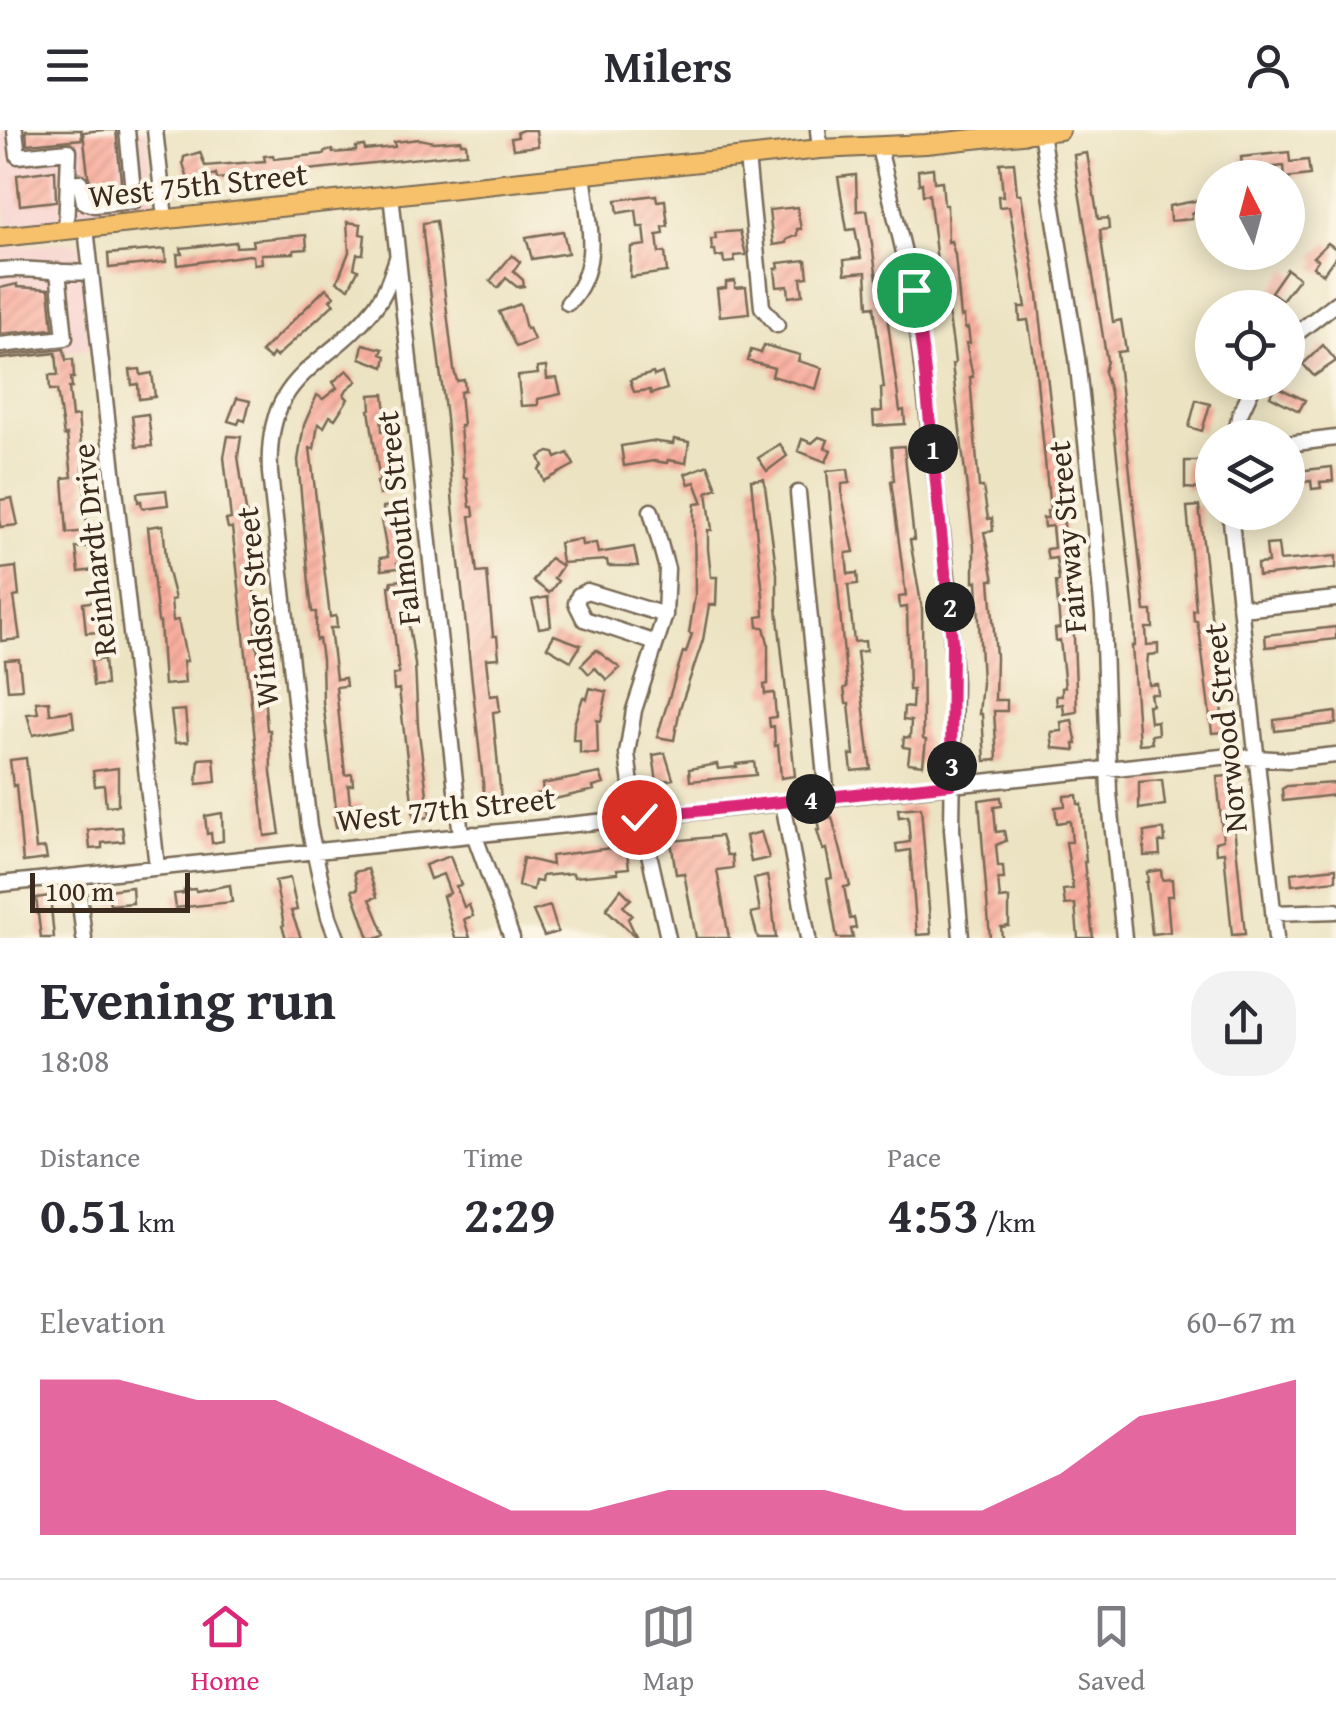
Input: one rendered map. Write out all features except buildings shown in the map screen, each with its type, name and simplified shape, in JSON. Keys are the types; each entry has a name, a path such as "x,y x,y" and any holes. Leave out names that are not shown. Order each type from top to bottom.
{"main road":[{"name":"West 75th Street","path":"0,237 746,157 1060,130"}],"street":[{"path":"15,130 18,156 69,151 68,183 80,182 84,202 94,205 134,201 127,130"},
{"path":"155,130 165,218"},
{"path":"818,130 820,150"},
{"name":"Fairway Street","path":"1041,132 1074,341 1092,497 1107,675 1108,768 1124,938"},
{"path":"879,148 903,239 924,364 952,640 951,784 961,938"},
{"path":"746,157 762,307 777,325"},
{"path":"568,302 585,283 592,256 583,174"},
{"name":"Reinhardt Drive","path":"68,183 76,228 91,272 156,867"},
{"name":"Falmouth Street","path":"391,195 467,835 512,938"},
{"name":"Windsor Street","path":"337,938 309,826 270,473 270,441 281,405 300,376 376,306 397,258"},
{"path":"0,270 91,272"},
{"path":"0,345 65,338 58,271"},
{"path":"1305,327 1336,303"},
{"path":"376,306 392,310 404,322"},
{"path":"1305,442 1336,438"},
{"path":"798,493 827,798"},
{"path":"651,511 664,552 665,614 629,733 629,780 668,938"},
{"name":"Norwood Street","path":"1232,530 1276,938"},
{"path":"656,643 584,619 576,603 587,591 665,614"},
{"path":"1240,602 1251,608 1336,598"},
{"name":"West 77th Street","path":"0,884 1231,756 1288,760 1336,755"},
{"path":"782,802 808,938"},
{"path":"77,876 84,938"},
{"path":"1273,913 1336,911"}],"shaded area":[{"path":"0,130 146,130 153,197 150,206 143,211 7,225"},
{"path":"69,241 83,251 92,349 0,359 0,248"}],"route":[{"path":"639,817 951,784 954,684 949,593 914,290"}]}
